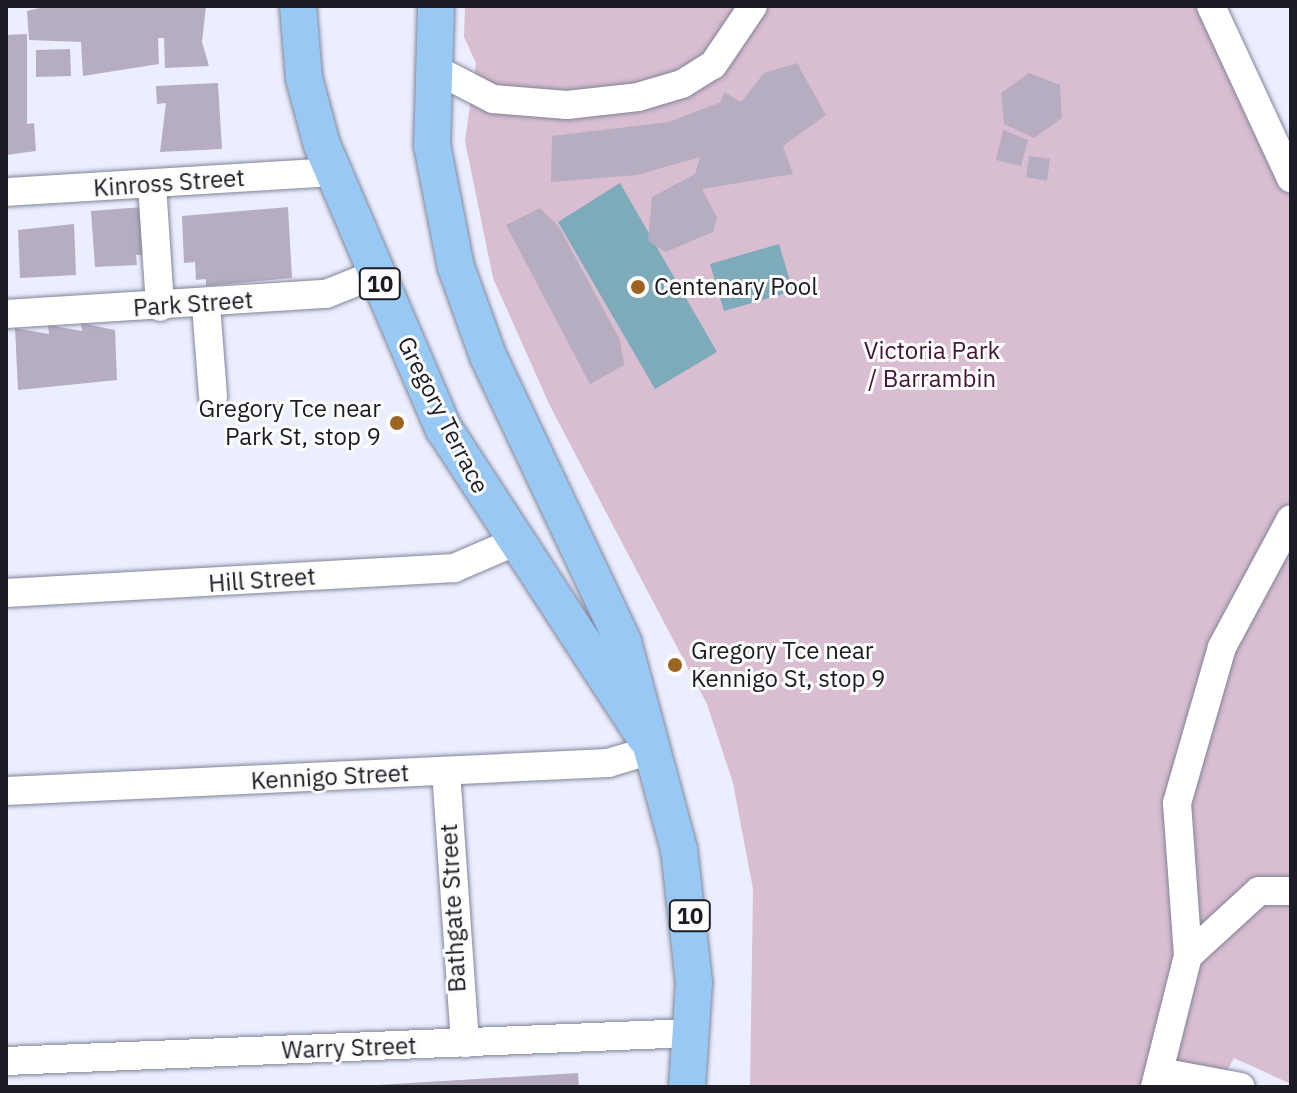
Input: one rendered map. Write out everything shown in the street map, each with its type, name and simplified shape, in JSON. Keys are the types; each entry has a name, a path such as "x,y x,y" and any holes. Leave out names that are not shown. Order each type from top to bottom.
{"main road":[{"name":"Gregory Terrace","path":"298,6 304,78 332,172 444,429 512,543 651,747"},
{"name":"Gregory Terrace","path":"436,6 431,67 432,145 456,267 564,517 623,642 686,885 692,1033 687,1087"},
{"path":"512,543 564,517"}],"street":[{"path":"431,67 493,99 567,105 638,97 682,84 713,65 753,6"},
{"path":"1211,6 1291,178"},
{"name":"Kinross Street","path":"6,192 332,172"},
{"path":"152,185 160,307"},
{"name":"Park Street","path":"6,314 206,305 331,293 376,274"},
{"path":"206,305 213,397"},
{"path":"1241,1087 1158,1080 1188,956 1177,803 1222,647 1291,519"},
{"name":"Hill Street","path":"6,593 454,568 512,543"},
{"name":"Kennigo Street","path":"6,791 612,763 651,747"},
{"name":"Bathgate Street","path":"446,771 465,1043"},
{"path":"1188,956 1259,891 1291,891"},
{"name":"Warry Street","path":"6,1061 692,1033"}],"green space":[{"name":"Victoria Park / Barrambin","path":"465,6 1211,6 1291,159 1291,1084 1234,1058 1218,1087 750,1087 753,889 733,783 707,704 550,406 493,278 465,141 476,63 464,37"}],"water":[{"name":"Centenary Pool","path":"620,183 717,352 655,389 558,222"},
{"name":"Centenary Pool","path":"779,244 793,291 724,311 710,264"}],"building":[{"path":"48,6 206,6 202,42 209,66 165,68 164,38 158,38 159,64 83,76 81,42 29,40 27,11"},
{"path":"27,34 27,124 34,123 36,151 6,155 6,35"},
{"path":"70,49 71,76 36,77 36,50"},
{"path":"797,63 826,115 783,146 793,174 702,189 717,218 713,232 666,252 648,241 652,197 695,174 700,157 637,175 551,182 552,136 669,122 721,102 724,92 741,102 764,73"},
{"path":"1029,73 1060,85 1062,118 1034,138 1004,124 1001,93"},
{"path":"218,83 222,149 160,152 166,103 157,104 156,86"},
{"path":"1003,130 1028,140 1021,166 996,160"},
{"path":"1029,156 1050,159 1047,181 1026,177"},
{"path":"143,207 146,255 136,255 137,265 95,267 91,211"},
{"path":"288,207 292,278 206,286 206,279 196,280 195,262 184,263 182,216"},
{"path":"540,208 559,227 620,340 624,365 590,384 506,225"},
{"path":"74,224 76,275 20,278 18,230"},
{"path":"81,323 115,330 117,380 18,390 15,328 49,334 48,325 82,331"},
{"path":"578,1073 579,1087 377,1087 377,1085"}],"place":[{"name":"Centenary Pool","path":"638,287"},
{"name":"Gregory Tce near Park St, stop 9","path":"397,423"},
{"name":"Gregory Tce near Kennigo St, stop 9","path":"675,665"}]}
